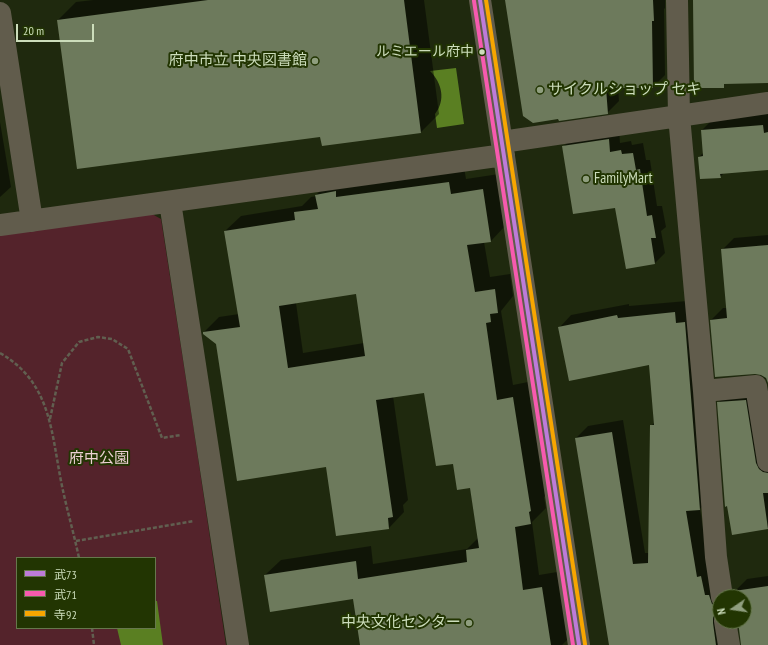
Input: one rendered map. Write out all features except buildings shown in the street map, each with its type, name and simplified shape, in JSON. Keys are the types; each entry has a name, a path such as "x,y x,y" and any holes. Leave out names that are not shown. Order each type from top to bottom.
{"street":[{"path":"480,0 579,645"},
{"path":"677,0 679,116 704,391 716,557 721,589"},
{"path":"0,13 32,221"},
{"path":"0,225 170,202 503,148 679,116 768,103"},
{"path":"170,202 238,645"},
{"path":"704,391 756,386 768,461"},
{"path":"726,629 729,645"}],"path":[{"path":"50,419 62,363 80,342 98,337 112,338 128,349 162,438 185,434"},
{"path":"0,353 16,363 27,373 36,386 50,419 62,486 79,557"},
{"path":"76,541 196,521"},
{"path":"92,629 94,645"}],"green space":[{"name":"府中公園","path":"152,214 161,219 226,645 0,645 0,234"}],"shaded area":[{"path":"456,68 464,124 437,128 435,114 441,103 441,92 440,86 430,71"},
{"path":"157,601 163,645 121,645 117,629 156,629"}],"transit line":[{"name":"武73","path":"480,0 579,645"},
{"name":"寺92","path":"486,0 585,644"},
{"name":"武71","path":"474,1 573,645"}],"place":[{"name":"ルミエール府中","path":"482,52"},
{"name":"府中市立 中央図書館","path":"315,61"},
{"name":"サイクルショップ セキ","path":"540,90"},
{"name":"FamilyMart","path":"586,179"},
{"name":"中央文化センター","path":"469,623"}]}
